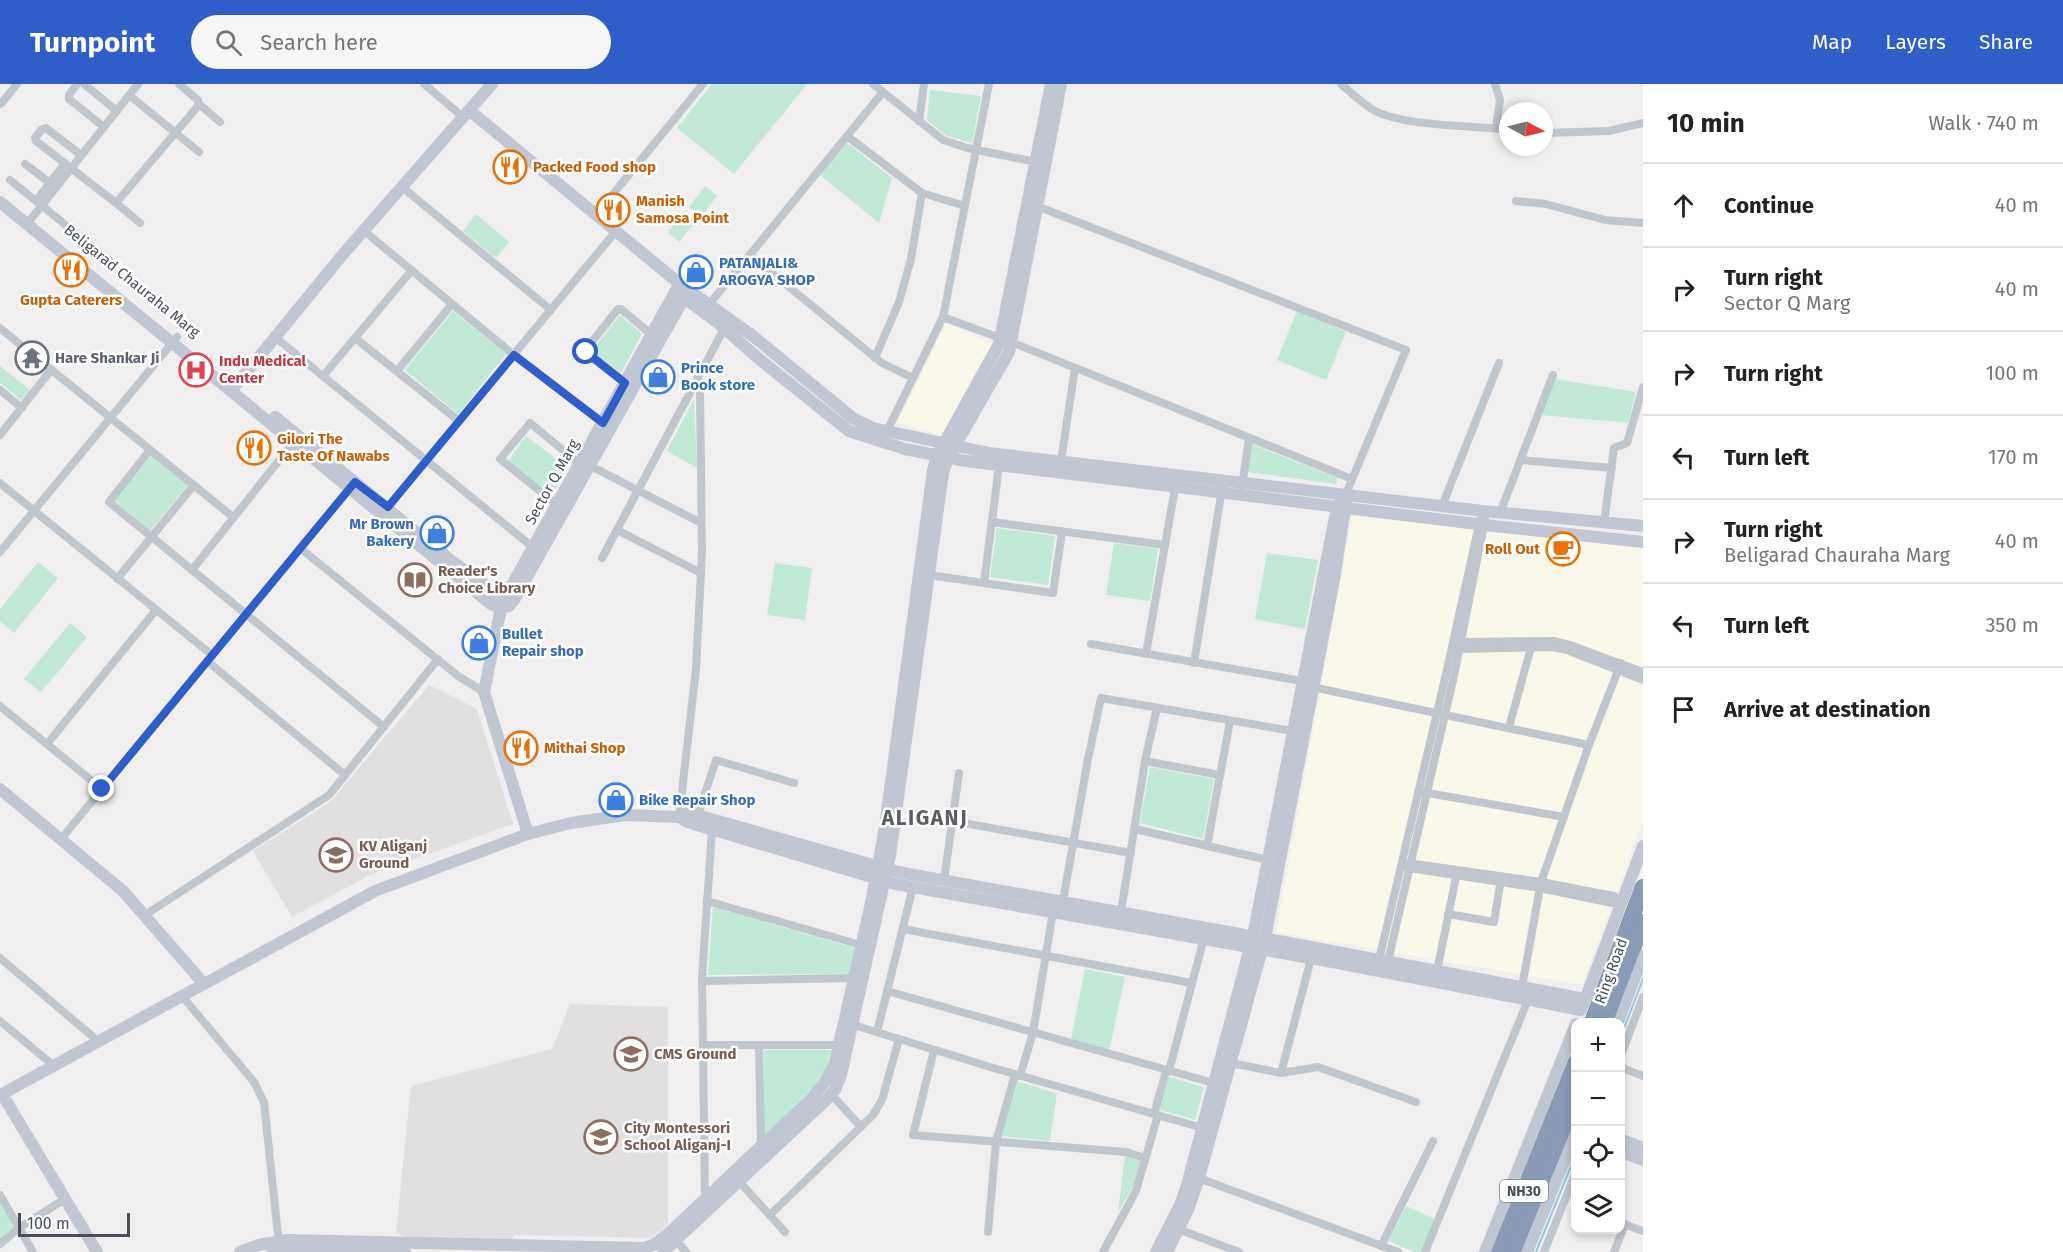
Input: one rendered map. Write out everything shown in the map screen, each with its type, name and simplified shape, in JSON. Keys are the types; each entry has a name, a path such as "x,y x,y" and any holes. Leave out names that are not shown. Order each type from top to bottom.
{"highway":[{"name":"Ring Road","path":"1594,1018 1643,886"},
{"name":"Ring Road","path":"1607,1018 1643,922"},
{"name":"NH30","path":"1499,1252 1562,1132 1573,1072"},
{"name":"NH30","path":"1514,1252 1571,1108"}],"street":[{"path":"0,103 17,84"},
{"path":"77,84 69,95 69,99 104,127"},
{"path":"84,84 117,111"},
{"path":"0,202 29,221 50,183 81,155 138,84"},
{"path":"179,84 196,97 199,104 220,122"},
{"path":"424,84 616,231 682,291 854,418 884,437 942,457 999,466 1643,542"},
{"path":"233,388 364,231 492,84"},
{"path":"873,84 943,140 977,150 1036,162"},
{"path":"920,121 924,84"},
{"path":"884,437 943,317 989,84"},
{"path":"1033,204 1036,162 1051,84"},
{"path":"905,712 942,457 981,380 1006,340 1033,204 1061,84"},
{"path":"1341,84 1371,109 1396,118 1455,126 1499,128"},
{"path":"1495,84 1500,100 1496,128"},
{"path":"596,215 698,86"},
{"path":"706,308 883,92"},
{"path":"129,95 199,152"},
{"path":"116,203 199,104"},
{"path":"1553,133 1609,131 1643,123"},
{"path":"81,155 48,129 41,130 35,138 140,223"},
{"path":"847,136 922,193 965,206"},
{"path":"25,164 50,183"},
{"path":"39,203 68,165"},
{"path":"10,180 110,261"},
{"path":"402,187 551,310"},
{"name":"Beligarad Chauraha Marg","path":"0,192 29,221 219,373 233,388 384,511 499,595"},
{"path":"876,358 899,302 910,259 922,193"},
{"path":"1516,201 1546,204 1605,220 1643,223"},
{"path":"1033,204 1406,350 1342,508 1257,943 1194,1176 1180,1205 1167,1252"},
{"path":"364,231 514,355 606,426"},
{"path":"616,231 384,511 491,604 501,608 508,606 514,600 537,550 682,291"},
{"path":"750,255 882,363 913,378"},
{"path":"323,376 412,270"},
{"path":"629,385 652,334 682,291"},
{"path":"397,371 452,304"},
{"path":"629,385 587,354 586,349 618,309 652,334"},
{"path":"943,317 1006,340 1352,479"},
{"path":"602,558 727,324"},
{"path":"0,327 233,517"},
{"path":"275,337 537,550"},
{"path":"355,338 459,421"},
{"path":"0,552 175,340"},
{"path":"1442,506 1499,363"},
{"path":"1061,461 1075,368"},
{"path":"0,435 51,370"},
{"path":"1500,513 1552,375"},
{"path":"679,817 696,669 700,573 700,390 694,385"},
{"path":"1604,523 1614,448 1627,442 1643,387"},
{"path":"0,390 22,408"},
{"path":"557,505 500,459 530,423 585,465 701,523"},
{"path":"884,437 950,445 989,453 1500,513 1643,526"},
{"path":"192,570 296,438"},
{"path":"1241,496 1249,438"},
{"path":"150,450 109,502 384,727"},
{"path":"735,1177 761,1146 826,1081 848,1024 882,873 885,827 929,575 943,473 942,457"},
{"path":"1520,460 1612,468"},
{"name":"Sector Q Marg","path":"499,595 507,594 537,550 557,505 585,465"},
{"path":"984,583 999,466"},
{"path":"1194,663 1224,479"},
{"path":"0,483 156,610 345,776"},
{"path":"117,579 194,485"},
{"path":"61,839 352,485"},
{"path":"1146,654 1175,488"},
{"path":"1384,961 1458,645 1484,511"},
{"path":"992,522 1165,545"},
{"path":"617,530 700,573"},
{"path":"929,575 1053,593 1062,532"},
{"path":"300,548 458,676 484,692"},
{"path":"499,595 501,608 484,692 528,834"},
{"path":"47,744 156,610"},
{"path":"1091,644 1307,684 1589,745"},
{"path":"1458,645 1552,647 1643,672"},
{"path":"1509,727 1532,645"},
{"path":"145,915 329,795 438,659"},
{"path":"1619,667 1643,680"},
{"path":"1425,1252 1527,992 1540,885 1619,667"},
{"path":"1257,943 1268,860 1292,731 1307,684"},
{"path":"988,1232 996,1142 1033,1033 1053,912 1063,901 1101,699 1292,731"},
{"path":"0,706 102,789"},
{"path":"1121,912 1145,761 1157,708"},
{"path":"1207,846 1230,721"},
{"path":"698,815 716,760 794,783"},
{"path":"1145,761 1220,775"},
{"path":"944,880 959,773"},
{"path":"0,789 123,891 204,984"},
{"path":"1423,792 1564,817"},
{"path":"97,1252 1,1094 375,891 528,834 571,823 625,815 679,817 690,813 882,873 913,887 1053,912 1205,933 1527,992"},
{"path":"679,817 712,830 882,873 944,880 1063,901 1121,912 1205,933"},
{"path":"952,821 1131,853"},
{"path":"1134,829 1268,860"},
{"path":"708,1203 702,981 712,830"},
{"path":"1578,1018 1643,846"},
{"path":"1407,865 1614,896 1623,902"},
{"path":"1437,971 1457,872"},
{"path":"663,1252 735,1177 831,1094 841,1075 854,978 882,873"},
{"path":"1449,914 1494,922 1501,879"},
{"path":"877,1032 913,887"},
{"path":"707,901 861,945"},
{"path":"903,929 1192,983"},
{"path":"1103,1252 1136,1191 1205,933"},
{"path":"1312,952 1384,961 1437,971 1583,1005"},
{"path":"1281,1073 1312,952"},
{"path":"1620,1018 1643,956"},
{"path":"0,958 98,1041"},
{"path":"702,981 854,978"},
{"path":"887,991 1219,1085"},
{"path":"182,996 254,1082 264,1102 277,1248"},
{"path":"1625,1045 1643,998"},
{"path":"0,1021 54,1066"},
{"path":"848,1024 1206,1130"},
{"path":"1485,1252 1571,1036"},
{"path":"770,1215 873,1115 882,1101 899,1039"},
{"path":"703,1045 839,1045"},
{"path":"759,1045 761,1146"},
{"path":"934,1050 913,1135 1125,1152 1145,1158"},
{"path":"1225,1062 1281,1073 1318,1067 1416,1102"},
{"path":"1625,1069 1643,1076"},
{"path":"831,1094 861,1127"},
{"path":"1527,1252 1562,1132"},
{"path":"1381,1246 1433,1141"},
{"path":"1625,1141 1643,1148"},
{"path":"1625,1153 1643,1160"},
{"path":"1194,1176 1398,1252"},
{"path":"735,1177 785,1232"},
{"path":"1544,1252 1572,1180"},
{"path":"0,1195 33,1252"},
{"path":"0,1245 19,1228 65,1199"},
{"path":"1564,1201 1571,1204"},
{"path":"240,1252 258,1245 277,1248 624,1250 644,1248 653,1245 708,1203"},
{"path":"1625,1224 1643,1231"},
{"path":"1156,1252 1174,1227"},
{"path":"1174,1227 1239,1252"},
{"path":"1614,1252 1620,1234"},
{"path":"676,1240 686,1252"},
{"path":"316,1248 466,1252"}],"shaded area":[{"path":"946,323 993,344 944,436 897,423"},
{"path":"1352,516 1643,547 1643,820 1582,985 1276,932"},
{"path":"429,685 477,709 513,824 370,875 292,917 253,851 330,802"},
{"path":"570,1004 668,1007 668,1225 650,1238 515,1235 512,1239 407,1237 396,1233 411,1086 552,1049"}],"green space":[{"path":"712,84 807,84 734,174 677,128"},
{"path":"930,90 981,96 972,143 947,136 927,120"},
{"path":"846,142 892,178 879,223 820,175"},
{"path":"705,186 717,196 701,217 689,207"},
{"path":"684,212 696,221 679,242 668,232"},
{"path":"476,214 509,242 496,258 463,231"},
{"path":"453,311 506,354 458,414 405,370"},
{"path":"1297,311 1346,332 1326,380 1277,360"},
{"path":"620,315 642,334 619,376 590,353"},
{"path":"0,366 30,390 21,400 0,383"},
{"path":"1555,379 1636,392 1628,423 1542,415"},
{"path":"694,399 697,468 667,451"},
{"path":"526,436 567,467 552,495 507,462"},
{"path":"1251,444 1338,478 1336,484 1248,472"},
{"path":"152,455 188,485 150,531 115,501"},
{"path":"997,528 1055,536 1048,585 990,577"},
{"path":"1114,543 1158,549 1150,601 1106,595"},
{"path":"1267,553 1318,560 1305,629 1255,619"},
{"path":"38,562 58,578 14,633 0,621 0,609"},
{"path":"775,563 812,568 805,620 767,615"},
{"path":"70,623 87,637 41,692 24,679"},
{"path":"1150,767 1214,779 1203,839 1140,823"},
{"path":"713,907 855,948 849,974 708,975"},
{"path":"1085,969 1125,977 1109,1051 1071,1039"},
{"path":"764,1050 831,1050 824,1077 764,1136"},
{"path":"1166,1076 1204,1087 1195,1120 1157,1109"},
{"path":"1016,1081 1057,1093 1050,1141 1001,1136"},
{"path":"1125,1155 1141,1161 1134,1185 1118,1212"},
{"path":"0,1202 15,1227 0,1239"},
{"path":"1406,1206 1435,1219 1421,1252 1415,1252 1388,1241"}],"waterway":[{"path":"1625,1026 1643,979"},
{"path":"1536,1252 1571,1166"}],"place":[{"name":"Packed Food shop","path":"510,167"},
{"name":"Manish Samosa Point","path":"613,210"},
{"name":"Gupta Caterers","path":"71,270"},
{"name":"PATANJALI& AROGYA SHOP","path":"696,272"},
{"name":"Hare Shankar Ji","path":"32,358"},
{"name":"Indu Medical Center","path":"196,370"},
{"name":"Prince Book store","path":"658,377"},
{"name":"Gilori The Taste Of Nawabs","path":"254,448"},
{"name":"Mr Brown Bakery","path":"437,533"},
{"name":"Roll Out","path":"1563,549"},
{"name":"Reader's Choice Library","path":"415,580"},
{"name":"Bullet Repair shop","path":"479,643"},
{"name":"Mithai Shop","path":"521,748"},
{"name":"Bike Repair Shop","path":"616,800"},
{"name":"KV Aliganj Ground","path":"336,855"},
{"name":"CMS Ground","path":"631,1054"},
{"name":"City Montessori School Aliganj-I","path":"601,1137"}],"district":[{"name":"ALIGANJ","path":"925,818"}],"route":[{"path":"102,789 355,482 388,507 514,355 603,423 625,383 586,352"}]}
